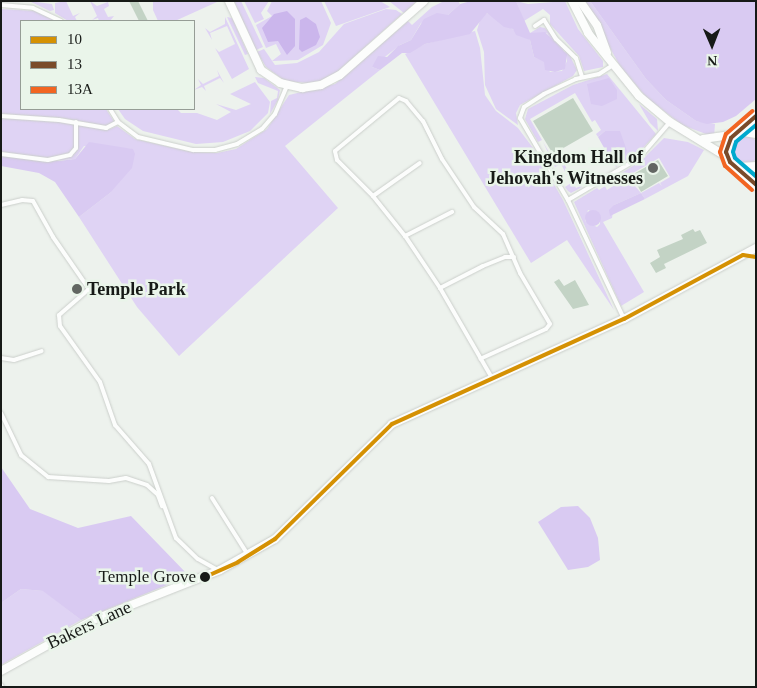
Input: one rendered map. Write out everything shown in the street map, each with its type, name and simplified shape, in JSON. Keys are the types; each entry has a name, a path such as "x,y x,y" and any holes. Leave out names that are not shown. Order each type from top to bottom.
{"main road":[{"path":"756,116 737,133 726,147 727,157 756,185"},
{"path":"737,133 756,133"},
{"path":"738,168 756,167"}],"street":[{"path":"229,1 261,70 287,86 317,87 334,79 424,1"},
{"path":"572,1 583,26 607,54 634,91 670,122 701,139 727,157"},
{"path":"580,1 597,25 607,54"},
{"path":"701,139 737,133"},
{"name":"Bakers Lane","path":"1,671 93,620 220,570 275,539 392,424 624,319 756,248"},
{"path":"743,255 756,257"}],"lane":[{"path":"1,5 22,4 59,20"},
{"path":"535,26 544,20 556,39 576,58 582,78"},
{"path":"614,65 600,74 582,78 528,104 520,114 568,200 624,319"},
{"path":"111,110 118,122 132,134 143,138 199,151 222,149 243,141 262,129 275,114 287,86"},
{"path":"480,360 546,329 550,324 502,234 474,207 442,159 423,121 406,101 399,98 335,152 337,160 373,196 405,236 440,288 480,360 492,378"},
{"path":"1,116 76,122 110,128 118,122"},
{"path":"1,154 48,160 70,155 76,148 76,122"},
{"path":"568,200 639,158 670,122"},
{"path":"373,196 420,163"},
{"path":"1,205 22,200 33,201 88,288 58,315 60,326 100,382 115,425 149,464 163,498 164,511"},
{"path":"405,236 452,212"},
{"path":"440,288 483,266 505,257 514,257"},
{"path":"1,358 30,356 42,351"},
{"path":"1,413 21,454 48,477 109,481 126,478 147,485 158,495 176,538 198,559 220,570"},
{"path":"212,498 248,555"}],"shaded area":[{"path":"29,1 52,4 54,10 50,11"},
{"path":"66,1 73,16 80,13 75,17 76,20 66,20 55,13 55,3"},
{"path":"90,1 97,6 108,2 109,6 104,9 108,17 114,16 111,20 99,20 98,18 92,20 97,16"},
{"path":"153,1 217,1 177,20 158,20 153,10"},
{"path":"234,1 241,1 263,47 256,50"},
{"path":"244,1 269,1 261,13 264,19 255,23"},
{"path":"272,1 321,1 331,23 323,45 298,60 272,61 281,54 276,44 266,48 256,25 272,16 267,11"},
{"path":"324,1 380,1 390,7 336,26"},
{"path":"389,1 417,1 404,13"},
{"path":"444,1 458,1 460,4 448,15 421,23 411,40 400,45 372,67 380,70 285,146 338,208 179,356 137,307 79,217 110,193 132,149 84,146 75,159 51,161 70,157 76,151 77,124 108,130 117,126 135,139 192,152 217,153 236,149 267,129 289,95 335,84 408,21 412,25 432,7"},
{"path":"471,1 516,1 530,33 545,32 567,54 565,69 555,72 545,70 544,62 534,57 530,40 516,35 513,29 504,27 487,13 470,34 425,44 410,53 402,53 380,70 372,67 378,56 387,57 398,46 411,40 424,19 437,13 448,15 460,4"},
{"path":"516,1 528,4 565,1 578,29 603,61 603,67 584,71 579,56 550,24 550,15 543,9 524,21"},
{"path":"584,1 590,1 646,79 666,100 696,121 715,124 714,137 682,125 646,97 620,66"},
{"path":"590,1 756,1 756,99 736,116 723,122 707,124 696,121 666,100 646,79"},
{"path":"1,9 37,11 54,20 20,20 20,110 107,110 115,123 106,126 62,118 1,114"},
{"path":"386,9 396,10 402,14 336,73 324,80 308,83 285,81 266,67 257,52 264,49 275,65 297,63 319,52 344,24"},
{"path":"287,11 295,19 295,46 287,55 278,41 268,42 262,28 274,14"},
{"path":"487,13 530,40 534,57 544,61 550,72 562,71 567,61 565,51 555,45 547,33 530,33 540,27 545,28 568,52 577,70 573,76 520,105 516,113 518,125 496,109 485,85 484,52 477,30 481,17"},
{"path":"225,17 249,69 232,79 215,48 219,52 235,44 227,26 210,33 212,40 205,28 210,32 225,24"},
{"path":"227,17 232,18 248,54 245,55"},
{"path":"306,17 316,24 320,37 316,45 302,52 299,49 300,20"},
{"path":"475,31 480,48 485,95 496,111 518,128 533,148 563,200 614,310 567,240 531,263 405,54 425,44"},
{"path":"217,70 224,83 220,78 204,86 206,91 202,87 195,90 201,85 198,79 203,84 219,76"},
{"path":"607,74 656,134 642,149 616,167 611,160 621,158 605,131 598,137 596,134 601,130 595,120 592,122 575,93 530,119 542,140 538,142 525,119 528,109 573,85"},
{"path":"255,77 264,78 280,90 278,100 270,114 271,101 277,98 278,91 258,83"},
{"path":"609,78 617,90 617,99 602,106 591,104 587,84"},
{"path":"255,82 270,102 268,113 250,131 223,142 196,144 143,131 125,119 119,110 178,110 181,113 197,113 217,120 231,112 216,104 236,110 251,104 230,94"},
{"path":"639,104 657,119 658,131 650,123"},
{"path":"1,118 74,123 75,147 69,154 49,159 1,152"},
{"path":"605,131 620,131 627,151 625,155 611,160 598,137"},
{"path":"745,136 755,140 758,145 758,155 755,160 745,164 735,160 731,150 735,140"},
{"path":"664,138 688,142 704,150 688,176 645,199 641,193 659,183 662,186 660,183 670,177 659,158 633,173 620,174 641,161"},
{"path":"89,142 133,149 135,154 132,168 110,193 79,217 55,182 39,173 1,166 1,155 58,161 75,159"},
{"path":"543,142 553,159 560,155 576,188 582,185 582,187 571,193 568,191 565,187 571,183 561,164 555,167"},
{"path":"627,177 641,193 614,205 612,218 603,222 644,292 621,306 574,202 597,188 599,190 605,186 607,190","holes":["588,210 599,214 600,224 597,227 585,221"]},
{"path":"641,193 645,199 610,216 609,210 614,205"},
{"path":"590,210 596,210 601,215 599,224 590,226 585,221 585,215"},
{"name":"Temple Grove","path":"1,467 30,509 78,528 131,516 189,576 81,620 43,591 21,589 1,603"},
{"path":"578,506 590,518 598,538 600,560 588,567 568,570 538,522 561,507"},
{"path":"21,589 44,591 81,620 1,665 1,603"}],"building":[{"path":"129,1 138,1 148,20 138,20"},
{"path":"573,98 593,131 553,154 533,121"},
{"name":"Kingdom Hall of Jehovah's Witnesses","path":"658,160 668,176 641,192 632,175"},
{"path":"693,229 695,232 700,230 707,243 664,264 666,268 656,273 650,263 660,257 657,250 683,239 681,235"},
{"path":"559,279 564,286 575,280 589,305 573,309 554,282"}],"transit line":[{"name":"13A","path":"752,111 726,134 720,152 725,166 752,190"},
{"name":"13","path":"756,116 731,138 726,152 730,162 756,185"},
{"path":"756,125 736,142 733,152 735,158 756,176"},
{"name":"10","path":"205,577 238,562 275,539 392,424 624,319 743,255 756,257"}],"place":[{"name":"Kingdom Hall of Jehovah's Witnesses","path":"653,168"},
{"name":"Temple Park","path":"77,289"},
{"name":"Temple Grove","path":"205,577"}]}
